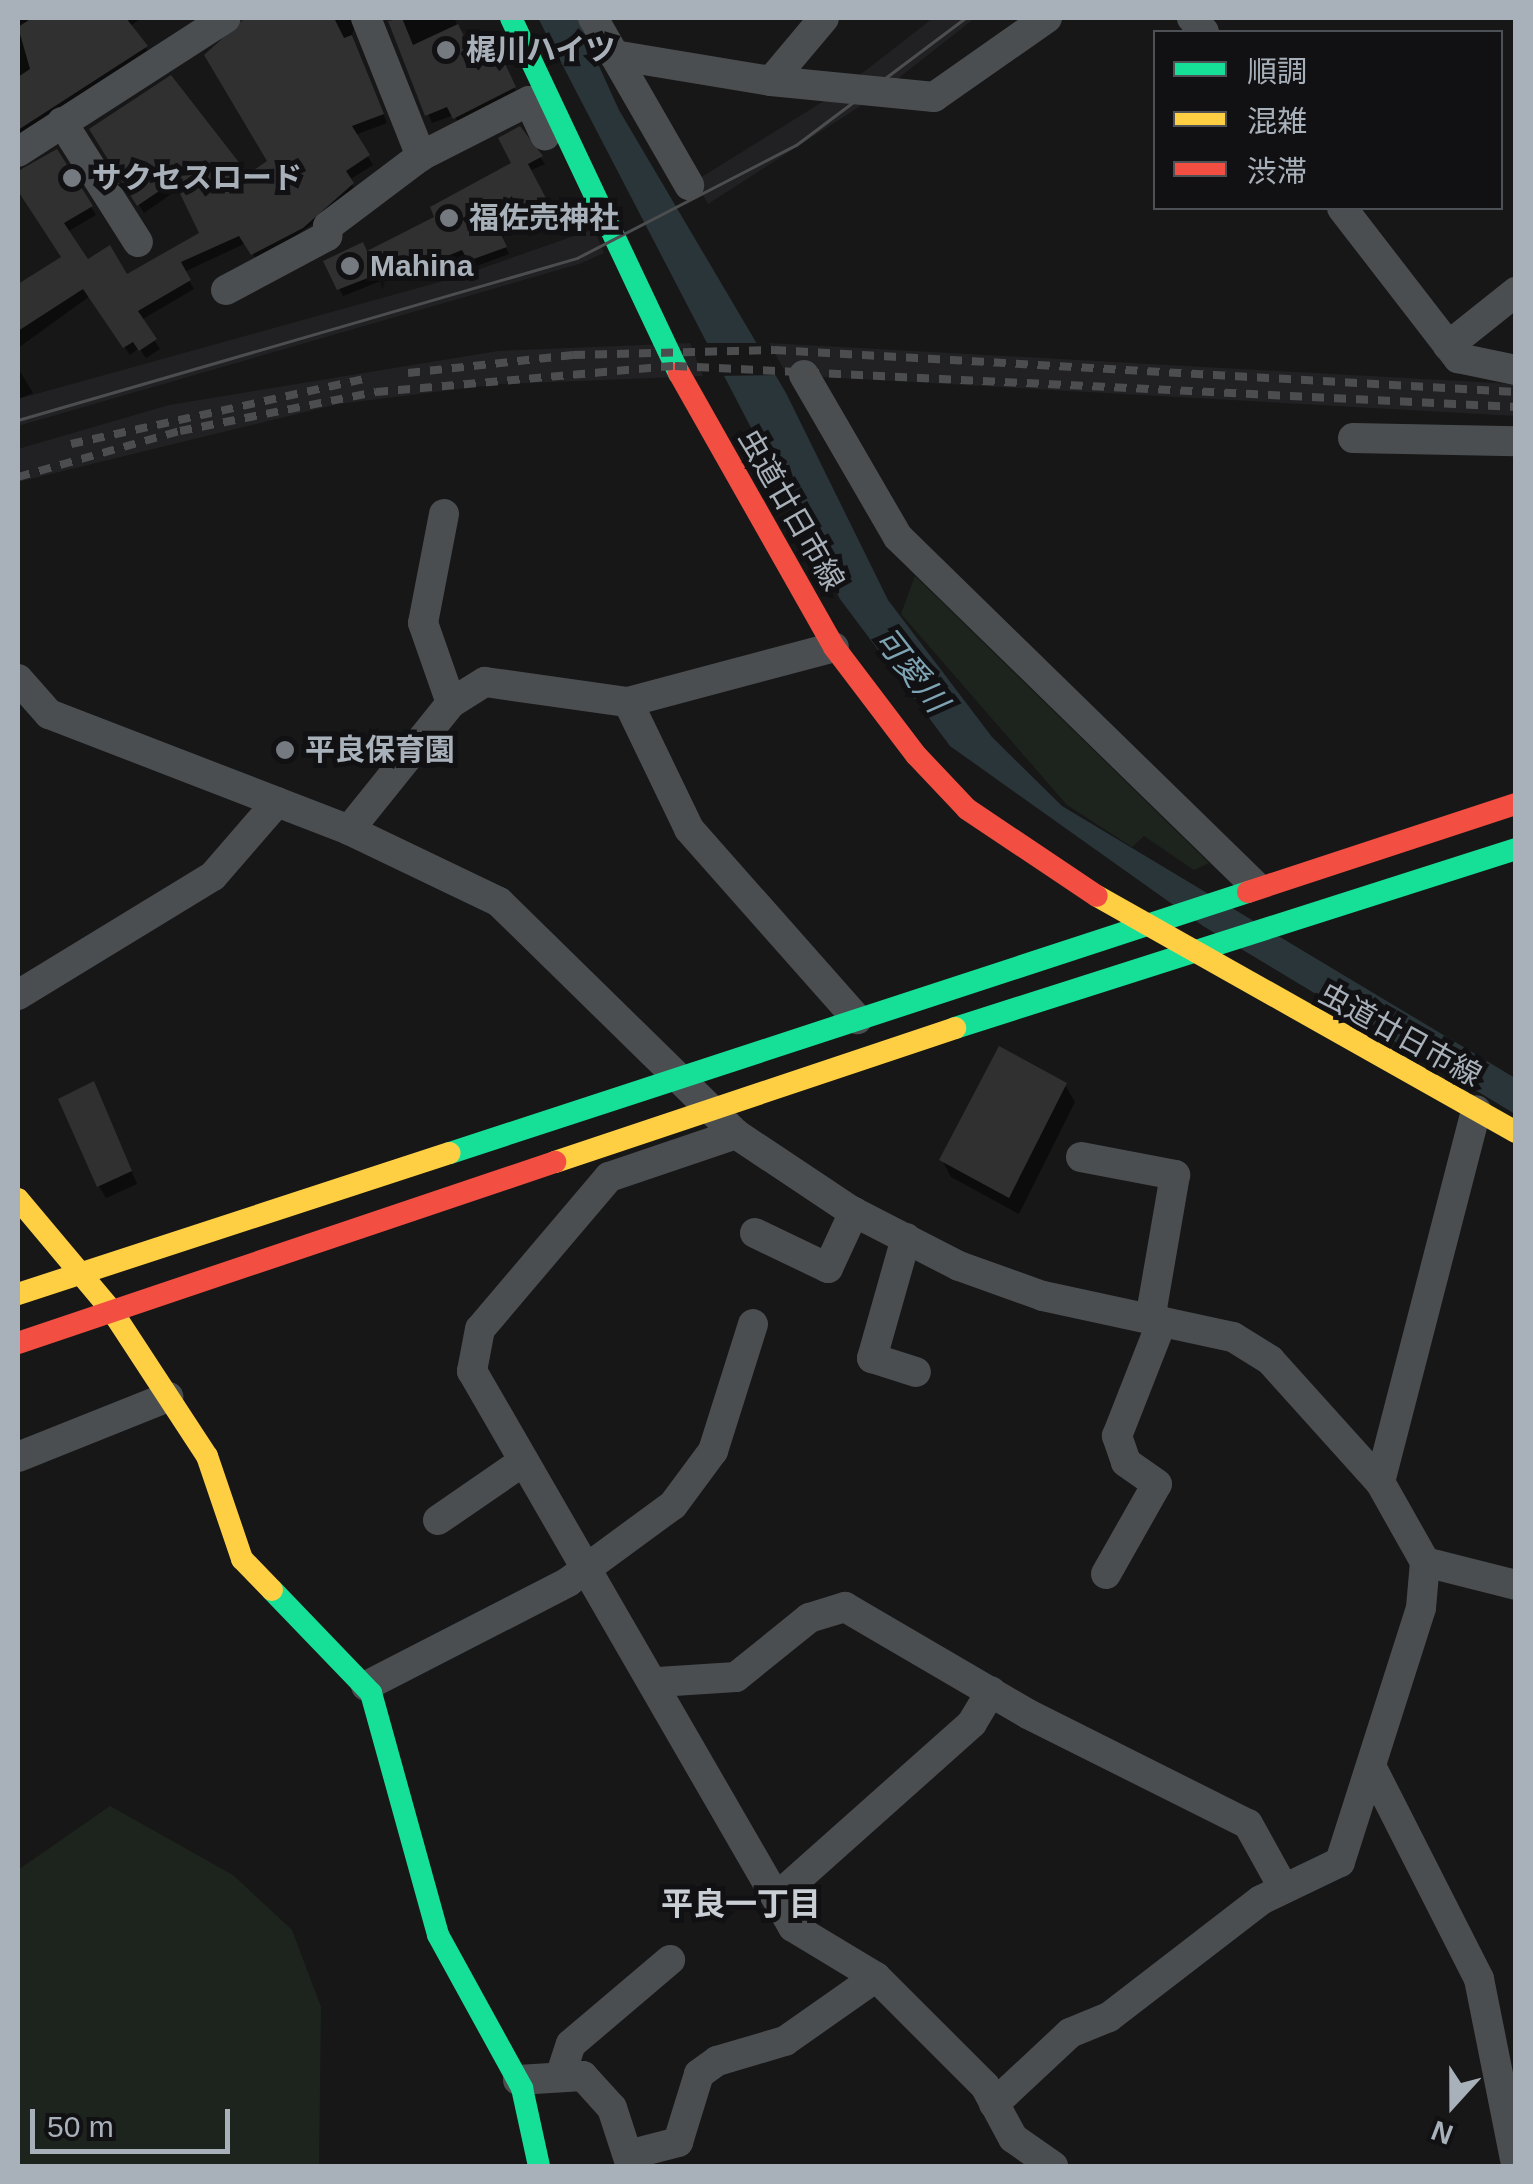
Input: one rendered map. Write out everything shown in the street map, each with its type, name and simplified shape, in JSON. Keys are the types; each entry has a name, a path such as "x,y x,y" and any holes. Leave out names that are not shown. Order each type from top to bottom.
{"street":[{"path":"18,152 226,18"},
{"path":"366,18 420,156"},
{"name":"虫道廿日市線","path":"511,18 675,366 834,646 967,809 1183,951 1516,1132"},
{"path":"593,18 689,185"},
{"path":"771,81 824,18"},
{"path":"614,55 771,81 934,97 1048,18"},
{"path":"226,290 328,236 328,226 420,156 529,101 554,154 575,158"},
{"path":"62,122 138,242"},
{"path":"1344,210 1458,358 1516,370"},
{"path":"1448,346 1516,292"},
{"path":"804,375 898,537 1251,886"},
{"path":"1352,438 1516,441"},
{"path":"444,514 423,623 451,703"},
{"path":"350,830 451,703 485,682 628,702 834,646"},
{"path":"18,678 49,714 350,830 498,902 674,1078 717,1108 736,1134 854,1212 1044,1296 1233,1336 1270,1360 1380,1482 1425,1562 1421,1608 1340,1862 1284,1889 1109,2017 1070,2033 994,2104"},
{"path":"628,702 688,829 857,1019"},
{"path":"18,994 213,876 276,802"},
{"path":"18,1294 80,1270 1143,927 1251,886 1516,804"},
{"path":"18,1343 1183,951 1516,849"},
{"path":"1380,1482 1476,1110"},
{"path":"736,1134 609,1177 480,1329 472,1371 586,1570 658,1682 794,1927 876,1976 994,2104 1024,2146 1053,2166"},
{"path":"1081,1157 1174,1175 1156,1320 1117,1436 1126,1462 1158,1484 1106,1574"},
{"path":"18,1198 112,1311 211,1463 242,1559 366,1686 390,1741 438,1935 518,2080 538,2166"},
{"path":"756,1233 828,1268 854,1212"},
{"path":"906,1238 859,1358 916,1372"},
{"path":"366,1686 586,1570 673,1505 713,1451 753,1324"},
{"path":"18,1457 168,1398"},
{"path":"438,1520 524,1460"},
{"path":"1425,1562 1516,1585"},
{"path":"658,1682 736,1676 809,1618 845,1607 991,1691 1248,1824 1284,1889"},
{"path":"777,1897 972,1723 991,1691"},
{"path":"1371,1766 1479,1979 1505,2062 1516,2165"},
{"path":"562,2071 571,2044 657,1961"},
{"path":"518,2080 562,2071 600,2090 630,2161 678,2142 699,2074 717,2061 785,2041 876,1976"},
{"path":"1001,2166 1024,2146"}],"shaded area":[{"path":"933,18 975,18 891,84 856,78"},
{"path":"827,99 862,105 708,204 695,181"},
{"path":"594,229 604,253 579,264 18,426 18,399 454,278"},
{"path":"690,343 703,376 500,384 338,404 18,482 18,449 169,405 498,351"},
{"path":"769,343 1515,384 1515,416 787,375"},
{"path":"915,576 1209,863 1194,870 1144,836 1132,847 1067,805 901,614"},
{"path":"110,1806 233,1875 292,1930 321,2007 319,2166 18,2166 18,1870"}],"water":[{"name":"可愛川","path":"538,18 577,18 619,110 786,393 888,600 992,737 1062,806 1515,1078 1515,1114 1203,926 950,746 840,599"}],"pier":[{"path":"697,343 760,343 781,375 714,376"}],"building":[{"path":"32,18 126,18 148,46 18,130 18,77 30,69 18,27"},
{"path":"245,18 334,18 344,38 352,35 384,114 352,126 370,155 346,171 354,183 303,228 251,255 239,236 181,262 191,280 138,311 157,339 139,351 133,342 123,348 83,289 18,331 18,284 61,257 18,191 18,171 57,149 93,206 64,223 88,259 110,245 127,274 199,233 174,181 137,206 89,129 171,75 248,174 267,161 204,55"},
{"path":"402,18 413,45 458,24 467,42 490,32 516,87 453,119 447,107 425,116 388,21"},
{"path":"520,126 543,156 528,164 549,204 499,230 507,247 468,261 462,250 435,261 432,253 337,290 323,261 363,242 367,251 434,217 430,207 511,163 498,138"},
{"path":"999,1046 1067,1083 1009,1198 939,1160"},
{"path":"94,1081 132,1171 97,1187 58,1099"}],"tram line":[{"path":"18,420 577,258 796,145 965,18"}],"railway":[{"path":"408,373 573,355 774,350 1516,392"},
{"path":"18,477 180,431 376,392 675,366 1516,407"},
{"path":"71,444 368,378"}],"traffic: fast":[{"path":"511,18 679,373"},
{"path":"955,1028 1516,849"},
{"path":"450,1153 1248,892"},
{"path":"272,1590 371,1693 438,1935 522,2088 539,2166"}],"traffic: slow":[{"path":"1097,896 1516,1132"},
{"path":"555,1162 955,1028"},
{"path":"18,1294 450,1153"},
{"path":"18,1199 112,1311 207,1456 242,1559 272,1590"}],"traffic: jam":[{"path":"679,373 834,647 916,755 967,809 1097,896"},
{"path":"1248,892 1516,804"},
{"path":"18,1343 555,1162"}],"place":[{"name":"梶川ハイツ","path":"446,50"},
{"name":"サクセスロード","path":"72,178"},
{"name":"福佐売神社","path":"449,218"},
{"name":"Mahina","path":"350,266"},
{"name":"平良保育園","path":"285,750"}],"district":[{"name":"平良一丁目","path":"741,1904"}]}
